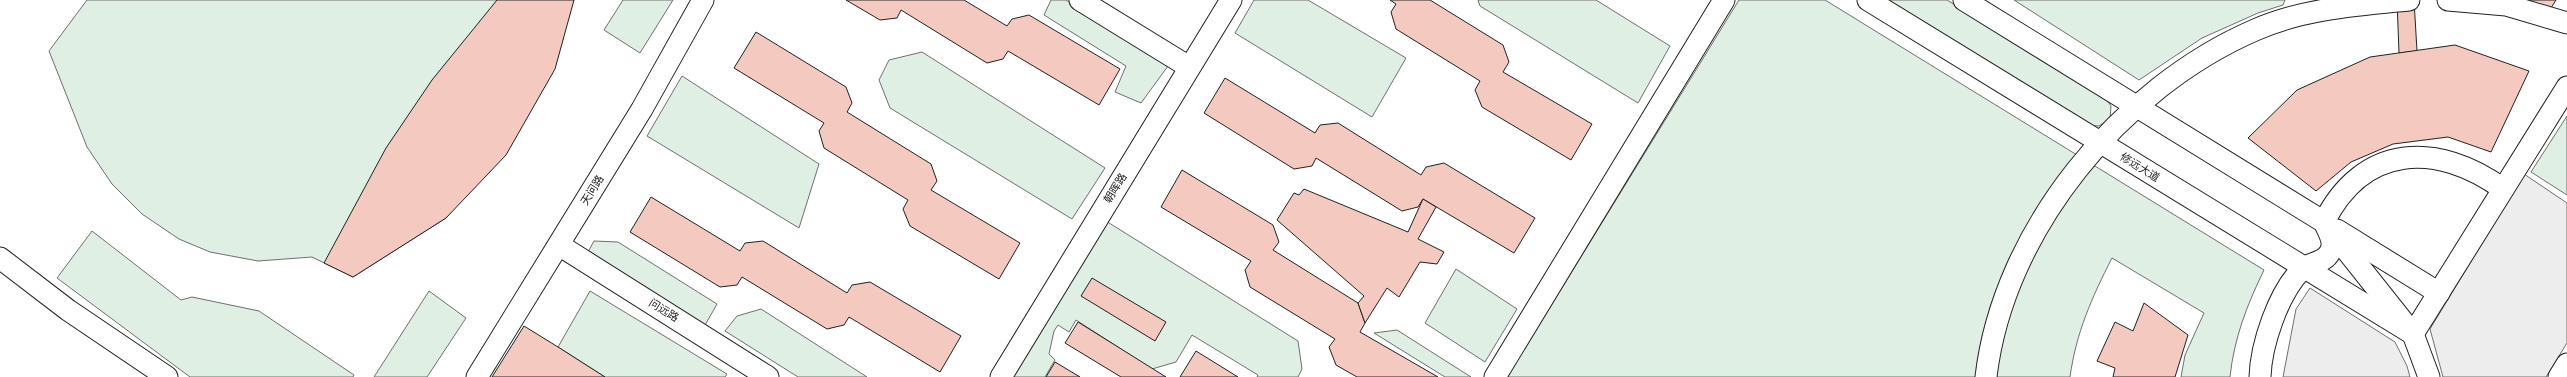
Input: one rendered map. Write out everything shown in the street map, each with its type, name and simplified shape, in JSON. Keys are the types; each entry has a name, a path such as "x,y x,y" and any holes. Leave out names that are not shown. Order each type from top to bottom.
{"street":[{"name":"天问路","path":"477,377 642,109 703,0"},
{"path":"1080,0 1188,67"},
{"name":"朝晖路","path":"1001,377 1188,67 1231,0"},
{"path":"1495,377 1724,0"},
{"name":"修远大道","path":"1868,0 2303,268 2413,334"},
{"path":"1964,0 2439,292"},
{"path":"1986,377 2002,304 2027,245 2056,196 2100,142 2138,107 2198,59 2300,8 2358,5 2409,0"},
{"path":"2448,0 2506,5 2567,22"},
{"path":"2413,334 2567,87"},
{"path":"2324,222 2333,204 2352,182 2369,170 2406,157 2443,159 2465,165 2502,189"},
{"path":"2260,377 2261,358 2278,306 2303,268 2318,264 2330,253 2333,241 2324,222"},
{"path":"2324,222 2413,334 2429,377"},
{"name":"问远路","path":"559,245 762,375"},
{"path":"0,258 68,310 167,377"},
{"path":"2559,377 2567,364"}],"green space":[{"path":"87,0 574,0 446,218 353,277 312,257 258,261 210,252 179,239 142,214 112,184 87,147 49,51"},
{"path":"623,0 673,0 640,53 604,30"},
{"path":"1051,0 1066,0 1168,66 1141,103 1115,92 1126,66 1044,15"},
{"path":"1254,0 1308,0 1406,58 1372,117 1235,33"},
{"path":"1478,0 1596,0 1670,46 1638,103 1480,6"},
{"path":"1739,0 1825,0 2264,270 2242,322 2230,377 2181,377 2185,355 2204,313 2112,258 2098,287 2081,330 2076,345 2070,377 1507,377"},
{"path":"1883,0 1947,0 2104,96 2111,106 2110,119 2099,126 2087,125"},
{"path":"2014,0 2285,0 2283,5 2258,13 2202,38 2139,80"},
{"path":"922,52 1105,168 1072,219 890,108 879,80 889,60"},
{"path":"682,76 819,164 799,228 647,136"},
{"path":"2567,116 2567,195 2531,172"},
{"path":"1106,221 1298,341 1302,369 1298,377 1257,377 1258,375 1192,335 1176,362 1152,369 1076,320 1069,332 1058,325 1054,331 1049,354 1055,360 1045,377 1009,377"},
{"path":"92,231 181,300 192,297 259,311 354,375 353,377 190,377 57,278"},
{"path":"594,241 618,242 717,304 704,327 588,252"},
{"path":"1456,269 1517,309 1485,362 1425,323"},
{"path":"429,291 466,318 427,377 374,377"},
{"path":"590,291 727,374 725,377 605,377 558,347"},
{"path":"761,309 867,377 798,377 725,331 737,316"},
{"path":"1397,330 1471,377 1445,377 1374,333"}],"shaded area":[{"path":"2524,174 2567,203 2567,343 2546,377 2443,377 2430,329"},
{"path":"2310,288 2395,342 2407,366 2410,377 2283,377 2296,309"}],"building":[{"path":"497,0 574,0 555,69 506,155 446,218 353,277 324,263 386,148 432,80"},
{"path":"846,0 964,0 1007,26 1012,19 1029,15 1120,69 1099,105 1008,51 1003,59 987,63 901,10 897,18 880,20"},
{"path":"1390,0 1430,0 1503,45 1509,62 1503,72 1592,124 1571,160 1482,107 1475,90 1480,81 1396,29 1391,12 1396,4"},
{"path":"2397,0 2414,0 2417,51 2399,53"},
{"path":"2526,0 2556,0 2551,8"},
{"path":"756,32 846,87 852,103 847,112 931,164 937,181 931,190 1020,243 999,279 910,226 903,209 908,200 824,148 819,131 824,123 734,68"},
{"path":"2455,45 2529,71 2491,152 2448,137 2393,144 2351,162 2316,191 2248,138 2297,90 2370,57"},
{"path":"1225,78 1315,133 1320,125 1338,123 1421,175 1426,167 1444,163 1535,218 1514,253 1423,199 1418,207 1402,211 1316,158 1312,166 1294,169 1204,113"},
{"path":"1182,170 1273,225 1279,242 1273,250 1358,303 1365,323 1360,332 1438,377 1357,377 1336,365 1329,347 1335,339 1250,287 1245,270 1251,261 1161,207"},
{"path":"1304,189 1408,232 1423,199 1436,207 1418,239 1444,252 1437,264 1420,262 1399,297 1387,288 1365,323 1358,303 1364,296 1277,220 1294,193 1299,195"},
{"path":"651,197 740,251 745,243 763,241 847,293 852,285 870,282 961,336 940,372 849,317 844,325 827,329 742,277 737,285 720,287 630,232"},
{"path":"1092,278 1166,322 1155,341 1081,296"},
{"path":"2144,303 2188,335 2175,377 2113,377 2115,368 2097,361 2115,322 2133,331"},
{"path":"1078,322 1166,377 1121,377 1065,343"},
{"path":"524,326 558,347 605,377 492,377"},
{"path":"1196,351 1238,377 1180,377"},
{"path":"1055,362 1080,377 1046,377"}]}
